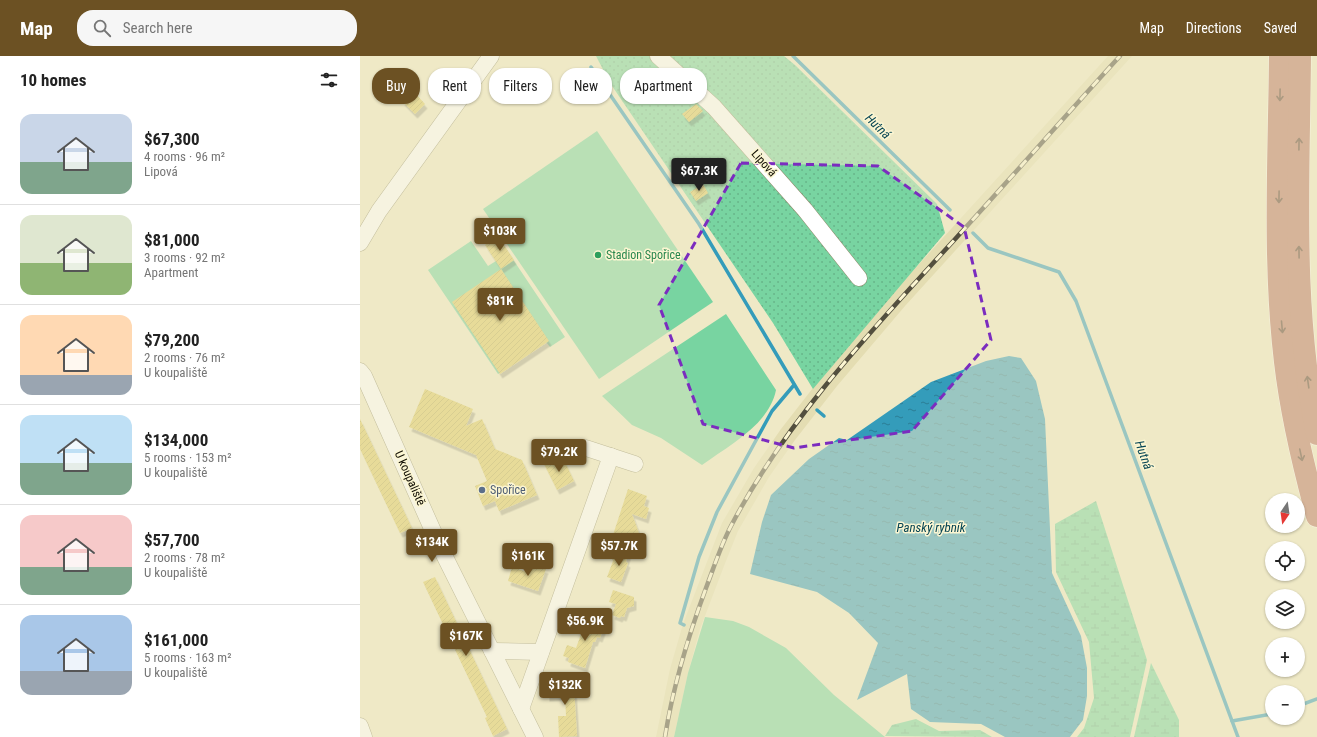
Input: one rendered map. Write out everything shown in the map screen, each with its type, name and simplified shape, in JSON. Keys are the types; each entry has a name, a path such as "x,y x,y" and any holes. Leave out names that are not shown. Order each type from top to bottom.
{"highway":[{"path":"1280,56 1279,294 1285,362 1306,476 1317,516"},
{"path":"1300,56 1298,211 1300,291 1305,355 1317,434"}],"street":[{"path":"360,243 379,211 491,56"},
{"name":"Lipová","path":"658,56 714,107 805,210 859,278"},
{"name":"U koupaliště","path":"360,371 364,376 442,552 535,737"},
{"path":"586,448 635,464"},
{"path":"521,709 611,456"},
{"path":"492,651 541,652"},
{"path":"360,726 364,737"}],"highlighted area":[{"path":"741,163 878,166 964,227 991,340 912,431 794,448 703,424 659,305"}],"shaded area":[{"path":"1108,56 1132,56 905,306 837,386 795,440 769,477 738,531 700,629 688,673 674,737 656,737 670,669 683,624 722,523 754,468 781,429 823,375 892,294"}],"green space":[{"path":"596,56 784,56 937,204 945,233 813,389 773,323 624,104 707,104 707,68 620,68 620,98 612,86 612,68 602,68"},
{"name":"Stadion Spořice","path":"597,131 713,302 599,379 483,209"},
{"path":"498,237 565,337 550,347 546,342 498,374 428,270 471,241 488,266 496,261"},
{"path":"726,314 776,390 772,402 757,424 735,442 702,465 661,438 632,425 602,396"},
{"path":"1096,501 1147,660 1130,737 1077,737 1084,728 1094,698 1089,642 1056,572 1055,524"},
{"path":"705,617 733,621 749,627 786,648 834,695 885,737 674,737 688,673"},
{"path":"1151,663 1179,720 1179,737 1134,737"},
{"path":"916,719 939,731 980,730 992,737 885,736 892,725"}],"water":[{"name":"Panský rybník","path":"1009,356 1021,358 1036,381 1045,419 1052,573 1081,636 1087,668 1087,696 1083,720 1070,737 1005,737 981,724 930,722 911,709 907,674 857,700 878,643 849,613 817,592 750,574 762,522 771,495 809,459 839,438 847,440 931,382 986,361"}],"building":[{"path":"420,99 425,104 415,114 405,104 420,104"},
{"path":"696,104 703,111 689,122 682,114"},
{"path":"703,184 708,193 696,201 690,192"},
{"path":"498,236 514,260 501,269 485,245"},
{"path":"501,269 549,341 500,374 452,302"},
{"path":"425,389 473,409 466,426 482,419 495,449 522,460 537,495 499,511 495,501 483,506 475,486 487,481 476,455 409,427"},
{"path":"360,419 412,528 400,533 360,449"},
{"path":"562,456 574,481 557,490 544,464"},
{"path":"628,489 647,496 644,506 649,508 646,519 632,514 639,533 635,535 630,548 611,541"},
{"path":"630,549 626,562 628,563 621,582 607,577 613,561 612,558"},
{"path":"532,565 546,569 538,591 508,581 512,567 530,573"},
{"path":"435,577 507,729 493,736 485,718 487,717 423,582"},
{"path":"613,590 634,597 634,606 627,608 624,617 621,616 620,618 612,615 616,604 609,602"},
{"path":"585,615 606,622 600,638 597,637 595,642 593,642 585,668 568,662 569,658 563,656 567,645 576,648 584,626 582,626"},
{"path":"553,677 570,677 571,687 574,687 577,736 559,737 558,716 566,716 565,696 547,697 547,688 554,688"}],"waterway":[{"name":"Hutná","path":"793,56 950,210"},
{"path":"591,67 699,224 800,394"},
{"name":"Hutná","path":"973,233 988,248 1059,272 1076,301 1238,737"},
{"path":"684,625 680,623 699,557 717,512 772,411 794,385"},
{"path":"817,410 824,416"},
{"path":"1305,703 1317,699"},
{"path":"1232,721 1265,715"}],"railway":[{"path":"665,737 672,699 687,643 721,548 731,526 754,486 779,448 806,410 864,339 1120,56"}],"place":[{"name":"Stadion Spořice","path":"598,255"},
{"name":"Spořice","path":"482,490"}]}
